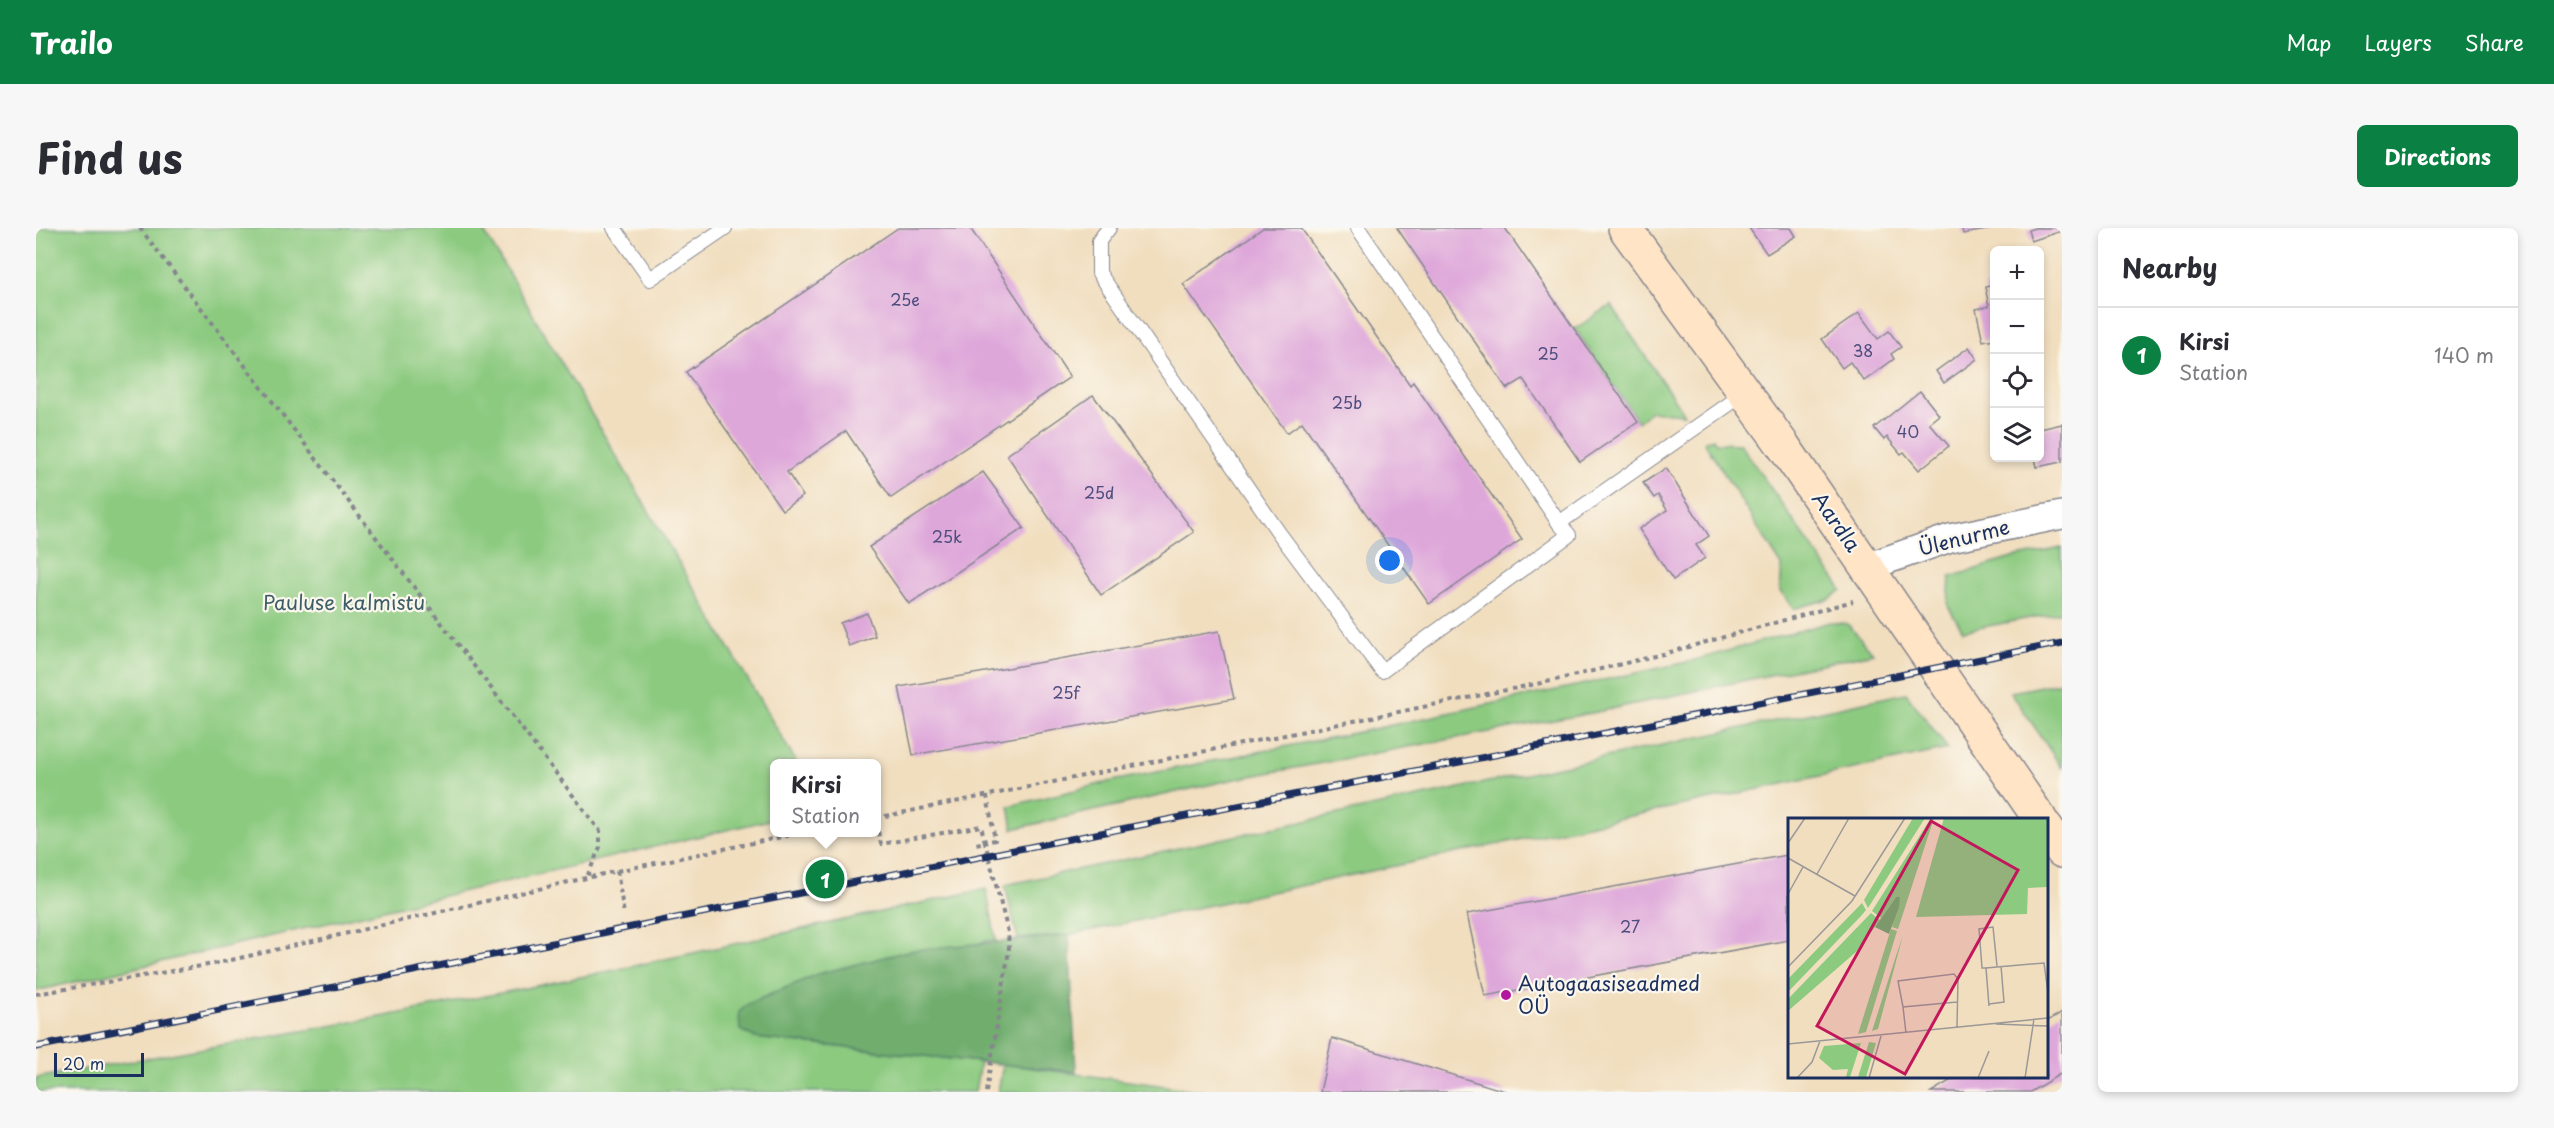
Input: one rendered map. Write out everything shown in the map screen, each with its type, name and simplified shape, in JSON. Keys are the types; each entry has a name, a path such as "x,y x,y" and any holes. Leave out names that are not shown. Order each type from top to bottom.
{"street":[{"name":"Aardla","path":"1625,228 1876,579 2039,818"},
{"name":"Ülenurme","path":"1876,579 1950,538 2062,515"},
{"path":"2047,828 2062,851"}],"lane":[{"path":"614,228 650,279 724,228"},
{"path":"1109,228 1099,241 1099,273 1279,533 1382,671 1569,535 1358,228"},
{"path":"1559,523 1744,393"}],"path":[{"path":"140,228 600,831 600,847 586,879"},
{"path":"881,817 1551,681 1663,654 1876,579"},
{"path":"976,844 994,840 987,796"},
{"path":"879,837 881,844 981,826 1008,932 1009,950 986,1092"},
{"path":"36,994 213,964 617,871 782,837"},
{"path":"617,871 624,914"}],"green space":[{"name":"Pauluse kalmistu","path":"36,228 482,228 795,759 770,759 770,820 36,991"},
{"path":"1611,305 1684,414 1651,411 1638,422 1575,329"},
{"path":"1713,438 1716,443 1740,444 1842,590 1829,599 1793,609 1780,590 1782,566 1704,442"},
{"path":"2062,548 2062,612 1963,631 1948,606 1950,577 2012,558"},
{"path":"1830,622 1848,624 1873,653 1592,713 1230,780 1013,829 1009,806 1117,780 1359,732 1688,662"},
{"path":"2062,682 2062,768 2011,692"},
{"path":"1906,693 1948,749 1069,935 1018,939 1005,885"},
{"path":"986,889 996,940 985,941 756,1038 980,1062 975,1092 36,1092 36,1078 386,1016 615,970"},
{"path":"1069,935 1076,1072 756,1038 740,1030 739,1012 748,1004 818,974 912,950"},
{"path":"1003,1064 1209,1092 998,1092"}],"building":[{"path":"898,228 970,228 1070,377 891,498 846,431 787,472 803,496 782,510 686,372"},
{"path":"1263,228 1301,228 1410,385 1413,382 1522,539 1429,604 1302,422 1287,433 1183,284"},
{"path":"1397,228 1505,228 1638,422 1580,462 1523,379 1507,389"},
{"path":"1749,228 1791,228 1796,236 1767,254"},
{"path":"1962,228 1992,228 1992,229 1963,234"},
{"path":"2061,228 2062,231 2031,241 2028,230"},
{"path":"1990,286 1990,340 1983,341 1976,309 1989,306 1985,287"},
{"path":"1859,313 1878,339 1889,331 1901,347 1891,354 1894,359 1864,381 1850,362 1842,368 1822,339"},
{"path":"1969,347 1977,359 1944,383 1936,371"},
{"path":"1920,391 1939,415 1929,423 1949,446 1919,470 1904,452 1901,454 1887,437 1884,440 1874,428"},
{"path":"1093,395 1194,532 1101,595 1007,455"},
{"path":"2062,424 2062,462 2037,467 2036,462 2044,462 2044,428"},
{"path":"1666,468 1709,536 1696,545 1705,558 1673,580 1639,529 1667,510 1658,495 1654,498 1643,483"},
{"path":"983,472 1024,528 909,604 869,547"},
{"path":"867,613 875,636 849,646 840,623"},
{"path":"1219,631 1234,699 913,755 899,687"},
{"path":"1787,855 1788,860 1788,940 1485,996 1467,914"},
{"path":"2062,1012 2062,1073 2030,1092 1931,1092 1956,1077 2047,1077 2047,1021"},
{"path":"1332,1038 1505,1091 1505,1092 1320,1092"}],"railway":[{"path":"36,1047 989,855 2062,643"}],"place":[{"name":"Kirsi","path":"825,879"},
{"name":"Autogaasiseadmed OÜ","path":"1506,995"}]}
